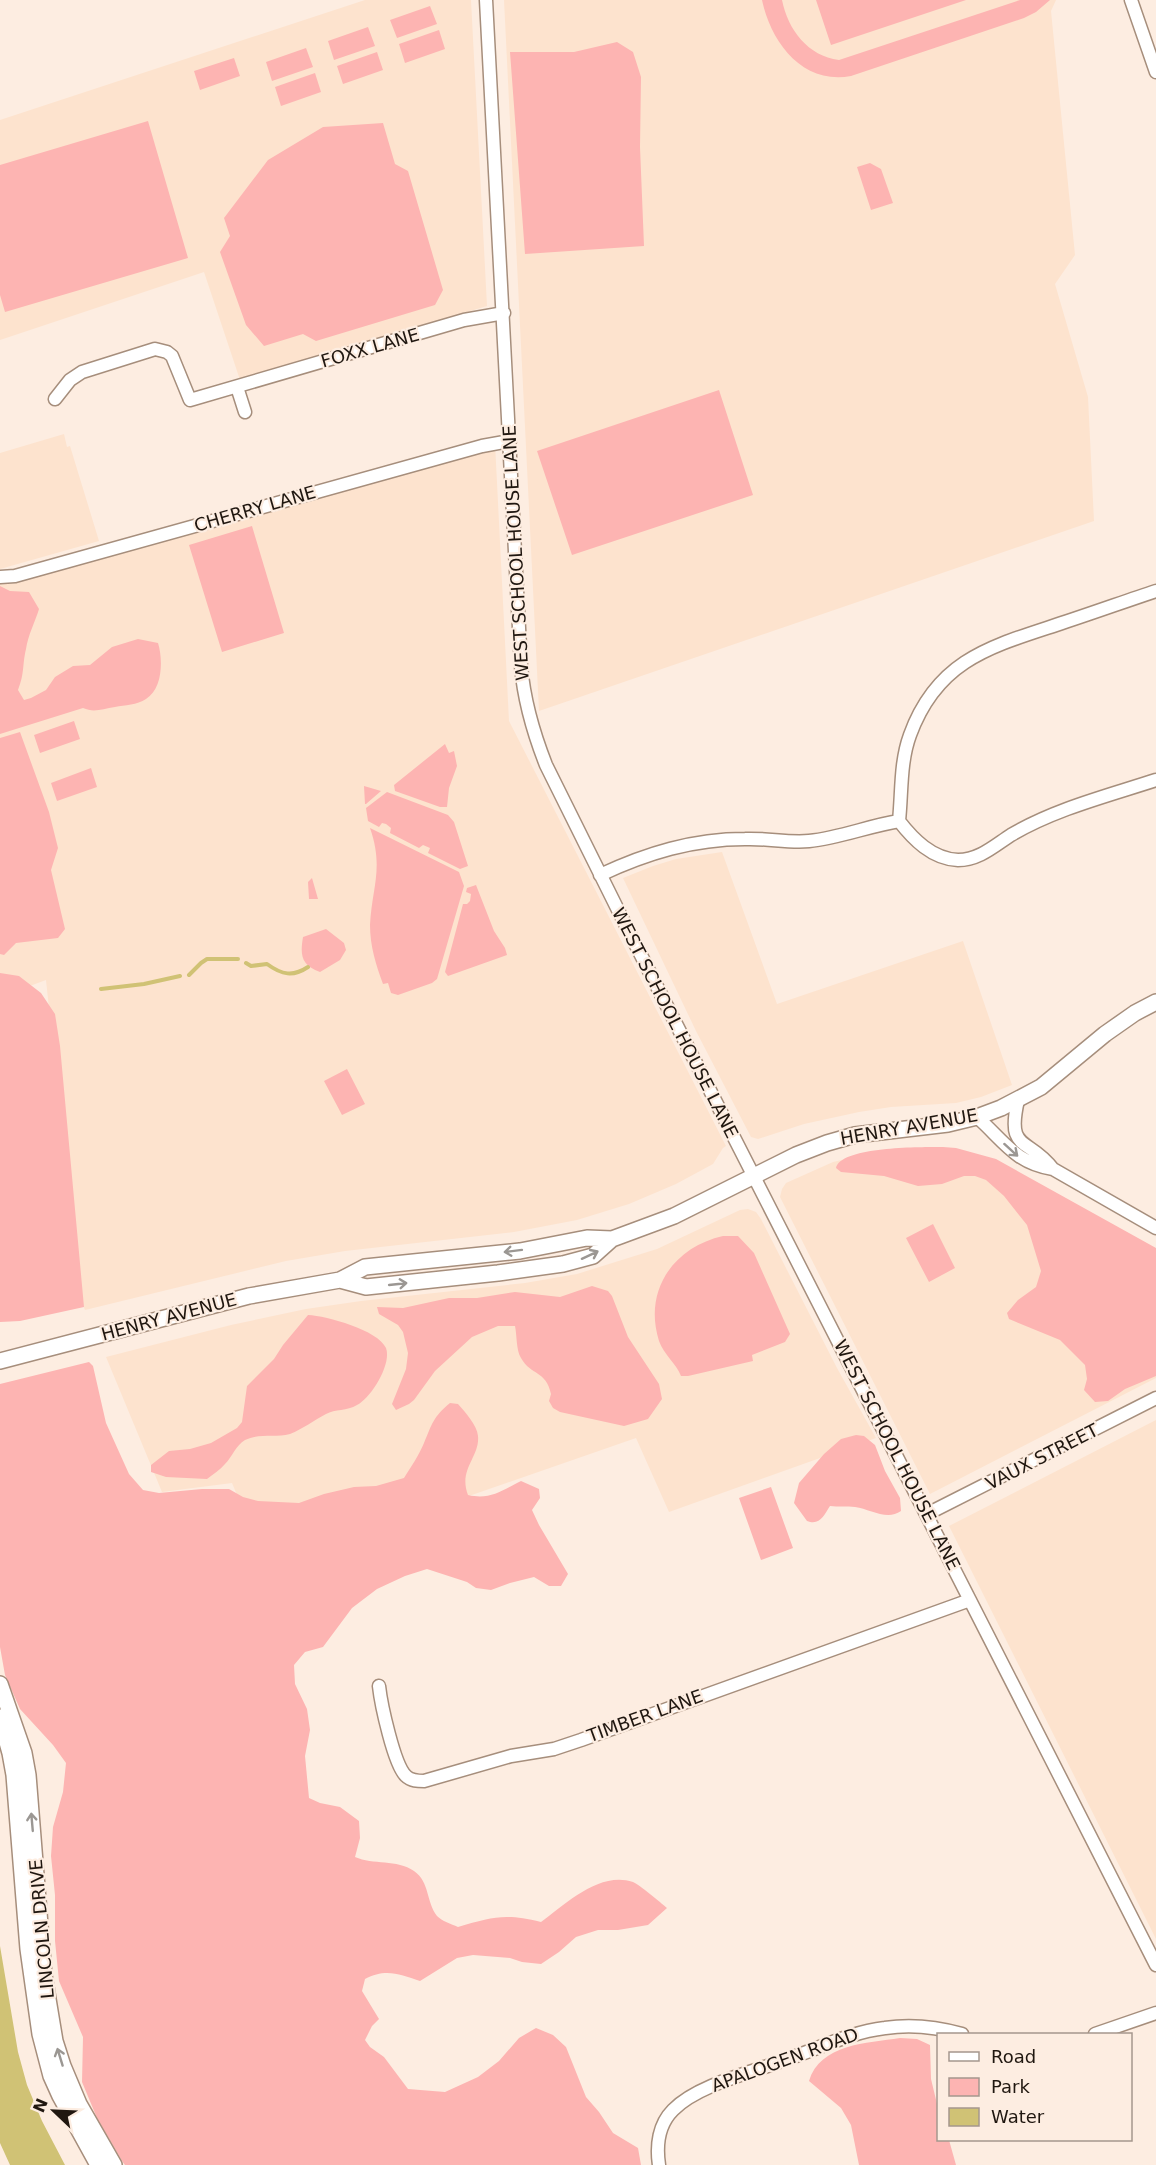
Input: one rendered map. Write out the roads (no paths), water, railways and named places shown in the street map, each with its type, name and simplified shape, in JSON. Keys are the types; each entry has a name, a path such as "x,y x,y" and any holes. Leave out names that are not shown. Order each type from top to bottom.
{"main road":[{"name":"HENRY AVENUE","path":"0,1360 249,1296 340,1280 366,1287 540,1268 593,1256 612,1239 674,1216 796,1155 842,1138 872,1132 948,1124 977,1117 1018,1100 1055,1077 1118,1024 1156,1002"},
{"name":"LINCOLN DRIVE","path":"0,1684 24,1753 28,1774 44,1975 55,2041 79,2104 114,2165"},
{"name":"LINCOLN DRIVE","path":"0,1717 14,1775 29,1959 40,2034 51,2076 98,2165"}],"street":[{"name":"WEST SCHOOL HOUSE LANE","path":"486,0 518,615 526,705 536,740 600,875 1156,1965"},
{"path":"1131,0 1156,72"},
{"name":"FOXX LANE","path":"55,399 70,380 82,372 155,349 172,356 190,400 464,320 504,313"},
{"path":"237,387 245,412"},
{"name":"CHERRY LANE","path":"0,577 15,576 482,446 510,441"},
{"path":"1156,591 997,645 970,658 958,667 923,707 909,736 903,767 899,821 915,840 934,854 946,858 969,859 979,856 1014,833 1044,818 1156,780"},
{"path":"600,875 645,855 682,844 725,839 810,841 899,821"},
{"path":"1018,1100 1014,1125 1016,1136 1022,1143 1043,1156 1053,1169"},
{"path":"977,1117 1017,1156 1036,1166 1053,1169 1156,1228"},
{"name":"VAUX STREET","path":"927,1514 1156,1398"},
{"name":"TIMBER LANE","path":"379,1686 397,1761 407,1778 424,1781 511,1756 545,1751 572,1743 970,1600"},
{"path":"1098,2033 1156,2013"},
{"name":"APALOGEN ROAD","path":"658,2165 658,2143 666,2118 681,2103 708,2088 868,2031 915,2026 956,2033"}],"water":[{"path":"0,1946 18,2052 27,2085 42,2121 65,2165 10,2165 0,2143"}],"waterway":[{"path":"189,975 207,959 238,959"},
{"path":"246,963 251,966 267,964 278,971 288,973 308,967"},
{"path":"101,989 144,984 180,976"}]}
